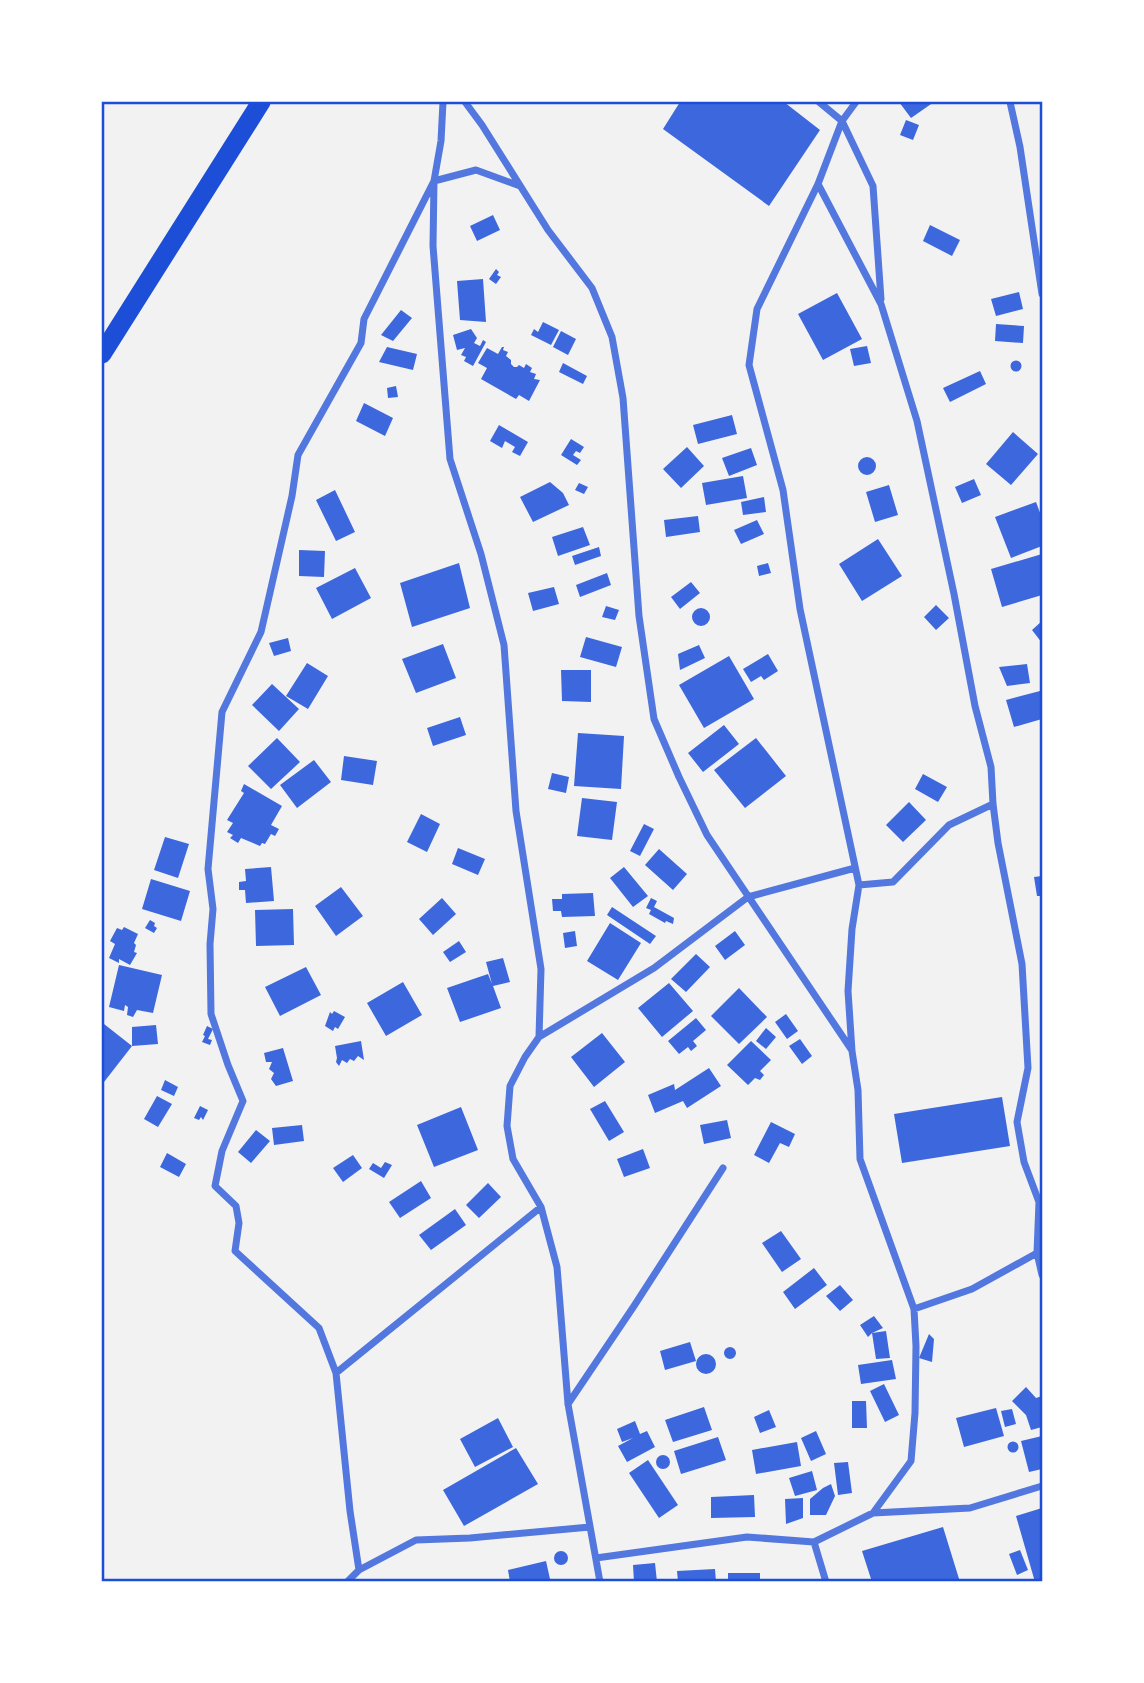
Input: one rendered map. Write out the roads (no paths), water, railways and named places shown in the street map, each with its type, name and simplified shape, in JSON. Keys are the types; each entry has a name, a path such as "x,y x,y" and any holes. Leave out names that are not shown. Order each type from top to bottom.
{"highway":[{"path":"102,354 261,102"}],"street":[{"path":"443,102 433,181 433,246 450,459 481,554 504,645 516,811 541,969 539,1037"},
{"path":"465,102 548,230 592,288 612,337 623,398 639,616 654,719 707,835 852,1051"},
{"path":"819,102 842,121 873,186 881,303"},
{"path":"856,102 842,121 818,184 757,309 749,365 783,490 800,609 859,885 852,929 848,991 858,1090 860,1159 914,1309 915,1413 911,1461 873,1513"},
{"path":"1010,102 1020,146 1042,294"},
{"path":"359,1570 350,1511 337,1373 319,1328 235,1251 239,1223 236,1206 215,1186 222,1151 243,1101 211,1014 210,944 213,909 208,869 222,712 261,632 292,496 298,455 360,343 364,319 433,181 476,170 520,187"},
{"path":"818,184 881,303 917,421 975,706 991,767 998,843 1022,964 1028,1068 1017,1122 1024,1162 1041,1200 1037,1253 1042,1275"},
{"path":"859,885 893,882 949,825 993,804"},
{"path":"600,1581 568,1404 557,1267 541,1208 513,1159 507,1126 510,1086 539,1037 654,968 748,897 855,868"},
{"path":"568,1404 723,1168"},
{"path":"337,1373 541,1208"},
{"path":"914,1309 972,1289 1037,1253"},
{"path":"596,1558 747,1537 814,1542 873,1513 970,1508 1042,1486"},
{"path":"347,1581 359,1570 416,1540 590,1527"},
{"path":"814,1542 826,1581"}]}
